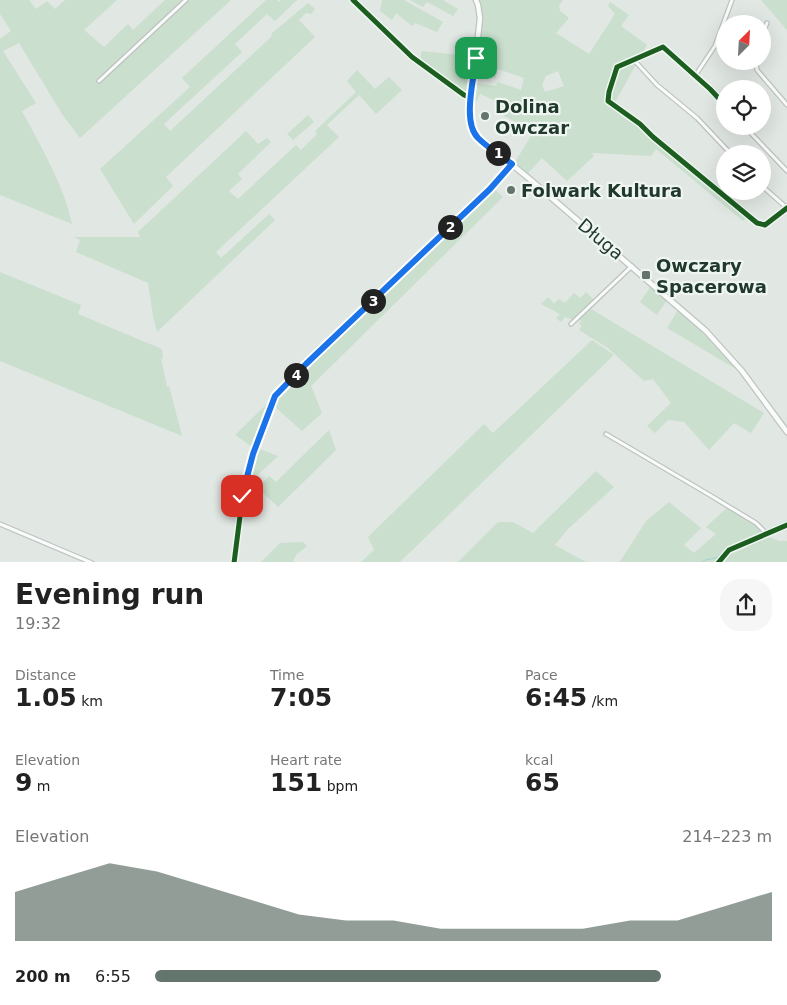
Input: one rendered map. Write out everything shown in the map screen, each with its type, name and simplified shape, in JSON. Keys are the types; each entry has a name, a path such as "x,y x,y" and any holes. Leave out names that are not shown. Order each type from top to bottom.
{"street":[{"path":"100,81 186,0"},
{"path":"353,0 412,58 471,98"},
{"name":"Długa","path":"476,0 480,18 470,115 475,134 633,266 706,331 725,350 787,432"},
{"path":"695,76 715,46 732,0"},
{"path":"716,96 662,48 617,68 608,92 610,104 640,124 653,137 757,223 765,225 787,208 771,194"},
{"path":"634,60 657,85 697,118 722,145"},
{"path":"757,70 787,105"},
{"path":"753,135 787,171"},
{"path":"234,562 244,485 253,454 275,396 306,364 490,189 512,164"},
{"path":"572,324 633,266"},
{"path":"606,434 756,523 767,534"},
{"path":"0,524 92,562"},
{"path":"718,562 729,550 787,525"}],"green space":[{"path":"0,0 29,0 36,9 47,1 55,9 65,0 117,0 84,30 104,47 128,24 133,30 165,0 231,0 80,138 62,114 19,43 3,51 36,103 22,111 58,181 72,224 0,195 0,39 11,31 0,14"},
{"path":"266,0 277,0 279,2 281,0 297,0 275,21 267,14 235,44 242,52 164,124 170,131 272,36 271,34 308,3 315,9 311,14 306,13 299,20 315,37 166,177 173,186 134,224 100,169 190,87 182,78"},
{"path":"382,0 404,0 443,22 437,32 415,23 412,26 396,13 392,20 380,11"},
{"path":"410,0 443,0 458,9 453,16 427,2 423,7"},
{"path":"480,0 563,0 559,6 560,11 569,18 556,33 589,54 615,14 608,6 610,2 629,15 621,26 647,45 614,104 716,189 716,199 656,149 651,156 592,153 594,156 567,181 542,158 528,173 515,162 534,131 496,112 496,101 480,94 477,101 475,101 477,83 496,86 498,82 521,90 524,78 498,69 495,79 485,59 482,60 480,45 482,22","holes":["558,71 564,86 545,92 542,85 546,76"]},
{"path":"761,0 787,0 787,30"},
{"path":"422,51 460,55 458,72 471,73 468,93 466,95 420,59"},
{"path":"357,70 375,89 389,77 402,90 376,114 359,95 327,125 339,137 216,252 221,258 269,214 275,220 157,332 148,283 76,252 80,240 74,237 140,237 138,232 246,131 258,144 267,138 271,142 238,174 242,179 229,191 238,199 296,145 301,150 317,134 315,131 356,92 347,81"},
{"path":"308,115 314,122 293,140 287,134"},
{"path":"493,188 503,197 311,386 322,413 302,431 274,406 276,398 304,368"},
{"path":"718,200 730,200 749,216 743,221"},
{"path":"0,272 81,305 78,314 162,349 163,359 161,358 167,387 169,386 182,436 0,361"},
{"path":"651,286 667,300 657,315 640,302"},
{"path":"586,292 594,300 573,320 565,317 561,322 556,318 560,314 541,304 548,297 554,304 559,299 565,303 574,293 580,298"},
{"path":"591,309 764,413 751,433 734,423 709,450 684,422 668,420 655,433 647,426 671,403 653,379 644,381 608,348 579,330 582,326 579,324 581,321 578,319"},
{"path":"678,310 705,335 736,369 667,328"},
{"path":"592,340 614,355 400,562 361,562 374,550 368,537 484,424 493,433"},
{"path":"272,399 254,448 235,435"},
{"path":"329,430 336,450 278,507 262,492 256,490 269,476 276,482"},
{"path":"257,448 278,456 246,486"},
{"path":"596,471 614,487 567,530 555,545 586,562 458,562 498,522 513,522 533,533"},
{"path":"669,502 701,528 684,545 694,553 716,534 706,527 727,508 761,528 763,533 727,549 714,562 620,562 646,521"},
{"path":"769,537 779,541 787,541 787,562 724,562 729,555"},
{"path":"303,542 307,546 296,555 293,562 261,562 280,543"}],"waterway":[{"path":"767,530 787,521"},
{"path":"702,562 716,558 727,548 762,532"}],"cycle path":[{"path":"234,562 244,485 253,454 275,396 306,364 490,189 512,164 485,144 475,132 472,123 471,98 464,95 412,57 353,0"},
{"path":"716,95 663,47 617,67 608,101 640,124 653,137 757,223 765,225 787,208"},
{"path":"719,562 729,550 787,525"}],"place":[{"name":"Dolina Owczar","path":"485,116"},
{"name":"Folwark Kultura","path":"511,190"},
{"name":"Owczary Spacerowa","path":"646,275"}],"route":[{"path":"242,496 253,454 275,396 306,364 490,189 512,164 478,138 472,127 470,115 476,58"}]}
